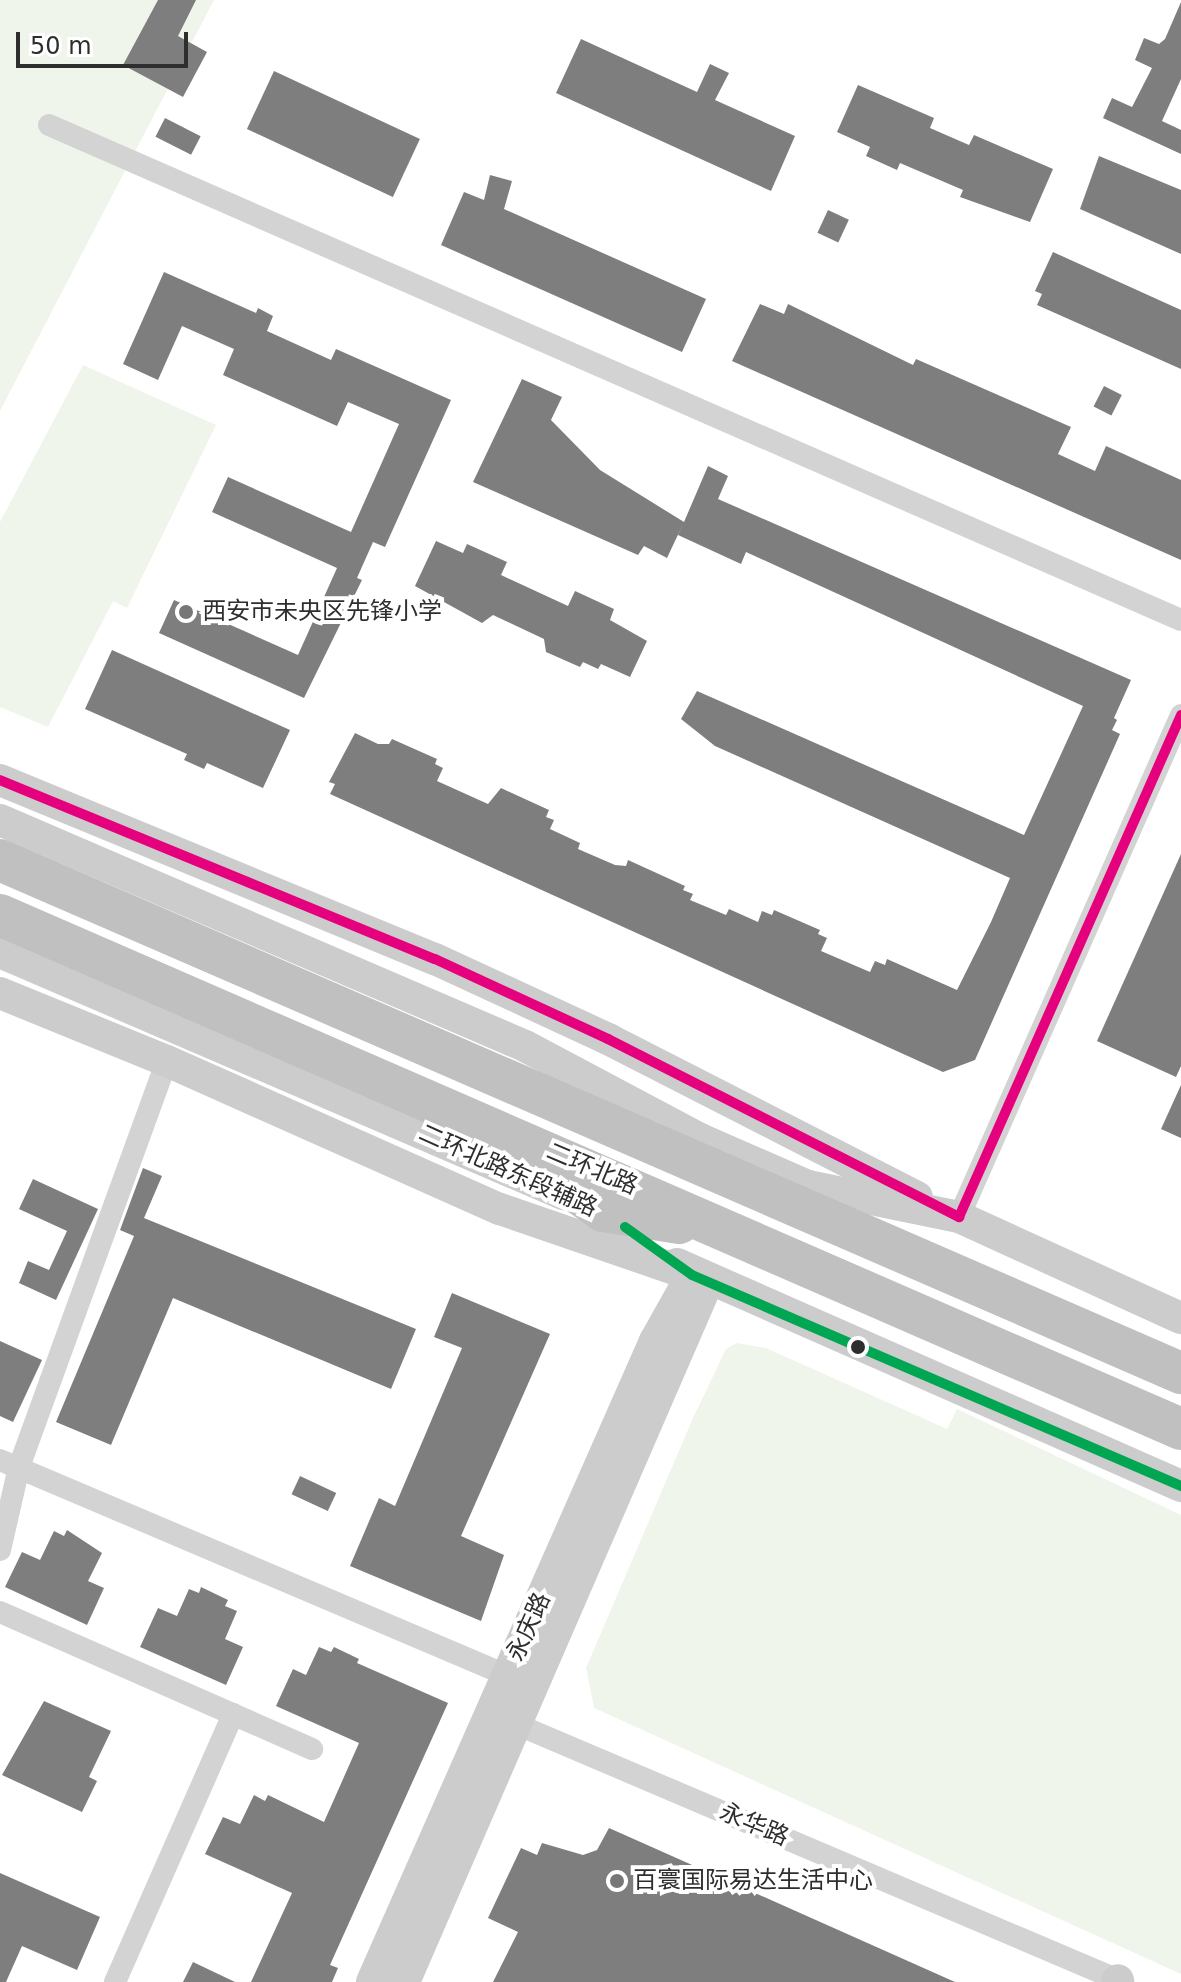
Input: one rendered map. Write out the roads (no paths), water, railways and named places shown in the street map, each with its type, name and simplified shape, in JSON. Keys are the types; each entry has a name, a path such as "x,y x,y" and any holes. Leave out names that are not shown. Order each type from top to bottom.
{"highway":[{"name":"二环北路","path":"0,860 748,1182 1181,1373"},
{"name":"二环北路","path":"0,915 1181,1429"},
{"path":"474,1119 603,1211 732,1231"},
{"path":"700,1139 748,1182 808,1186"}],"street":[{"path":"49,125 1181,620"},
{"path":"959,1217 1181,715"},
{"path":"0,780 435,959 608,1039 959,1217 1181,1318"},
{"path":"0,820 525,1046 700,1139 808,1186 959,1217"},
{"name":"二环北路东段辅路","path":"0,952 603,1211 700,1278 1181,1486"},
{"path":"0,993 167,1061 500,1209 700,1278"},
{"path":"608,1039 700,1139"},
{"path":"0,1550 10,1463 167,1061"},
{"path":"598,1085 745,1110"},
{"name":"永庆路","path":"372,1982 520,1681 655,1341 700,1278"},
{"path":"10,1463 520,1681"},
{"path":"0,1612 312,1749"},
{"name":"永庆路","path":"404,1982 516,1724 520,1681"},
{"path":"115,1982 233,1714"},
{"name":"永华路","path":"516,1724 1119,1981"}],"place":[{"name":"西安市未央区先锋小学","path":"186,612"},
{"name":"百寰国际易达生活中心","path":"617,1881"}]}
